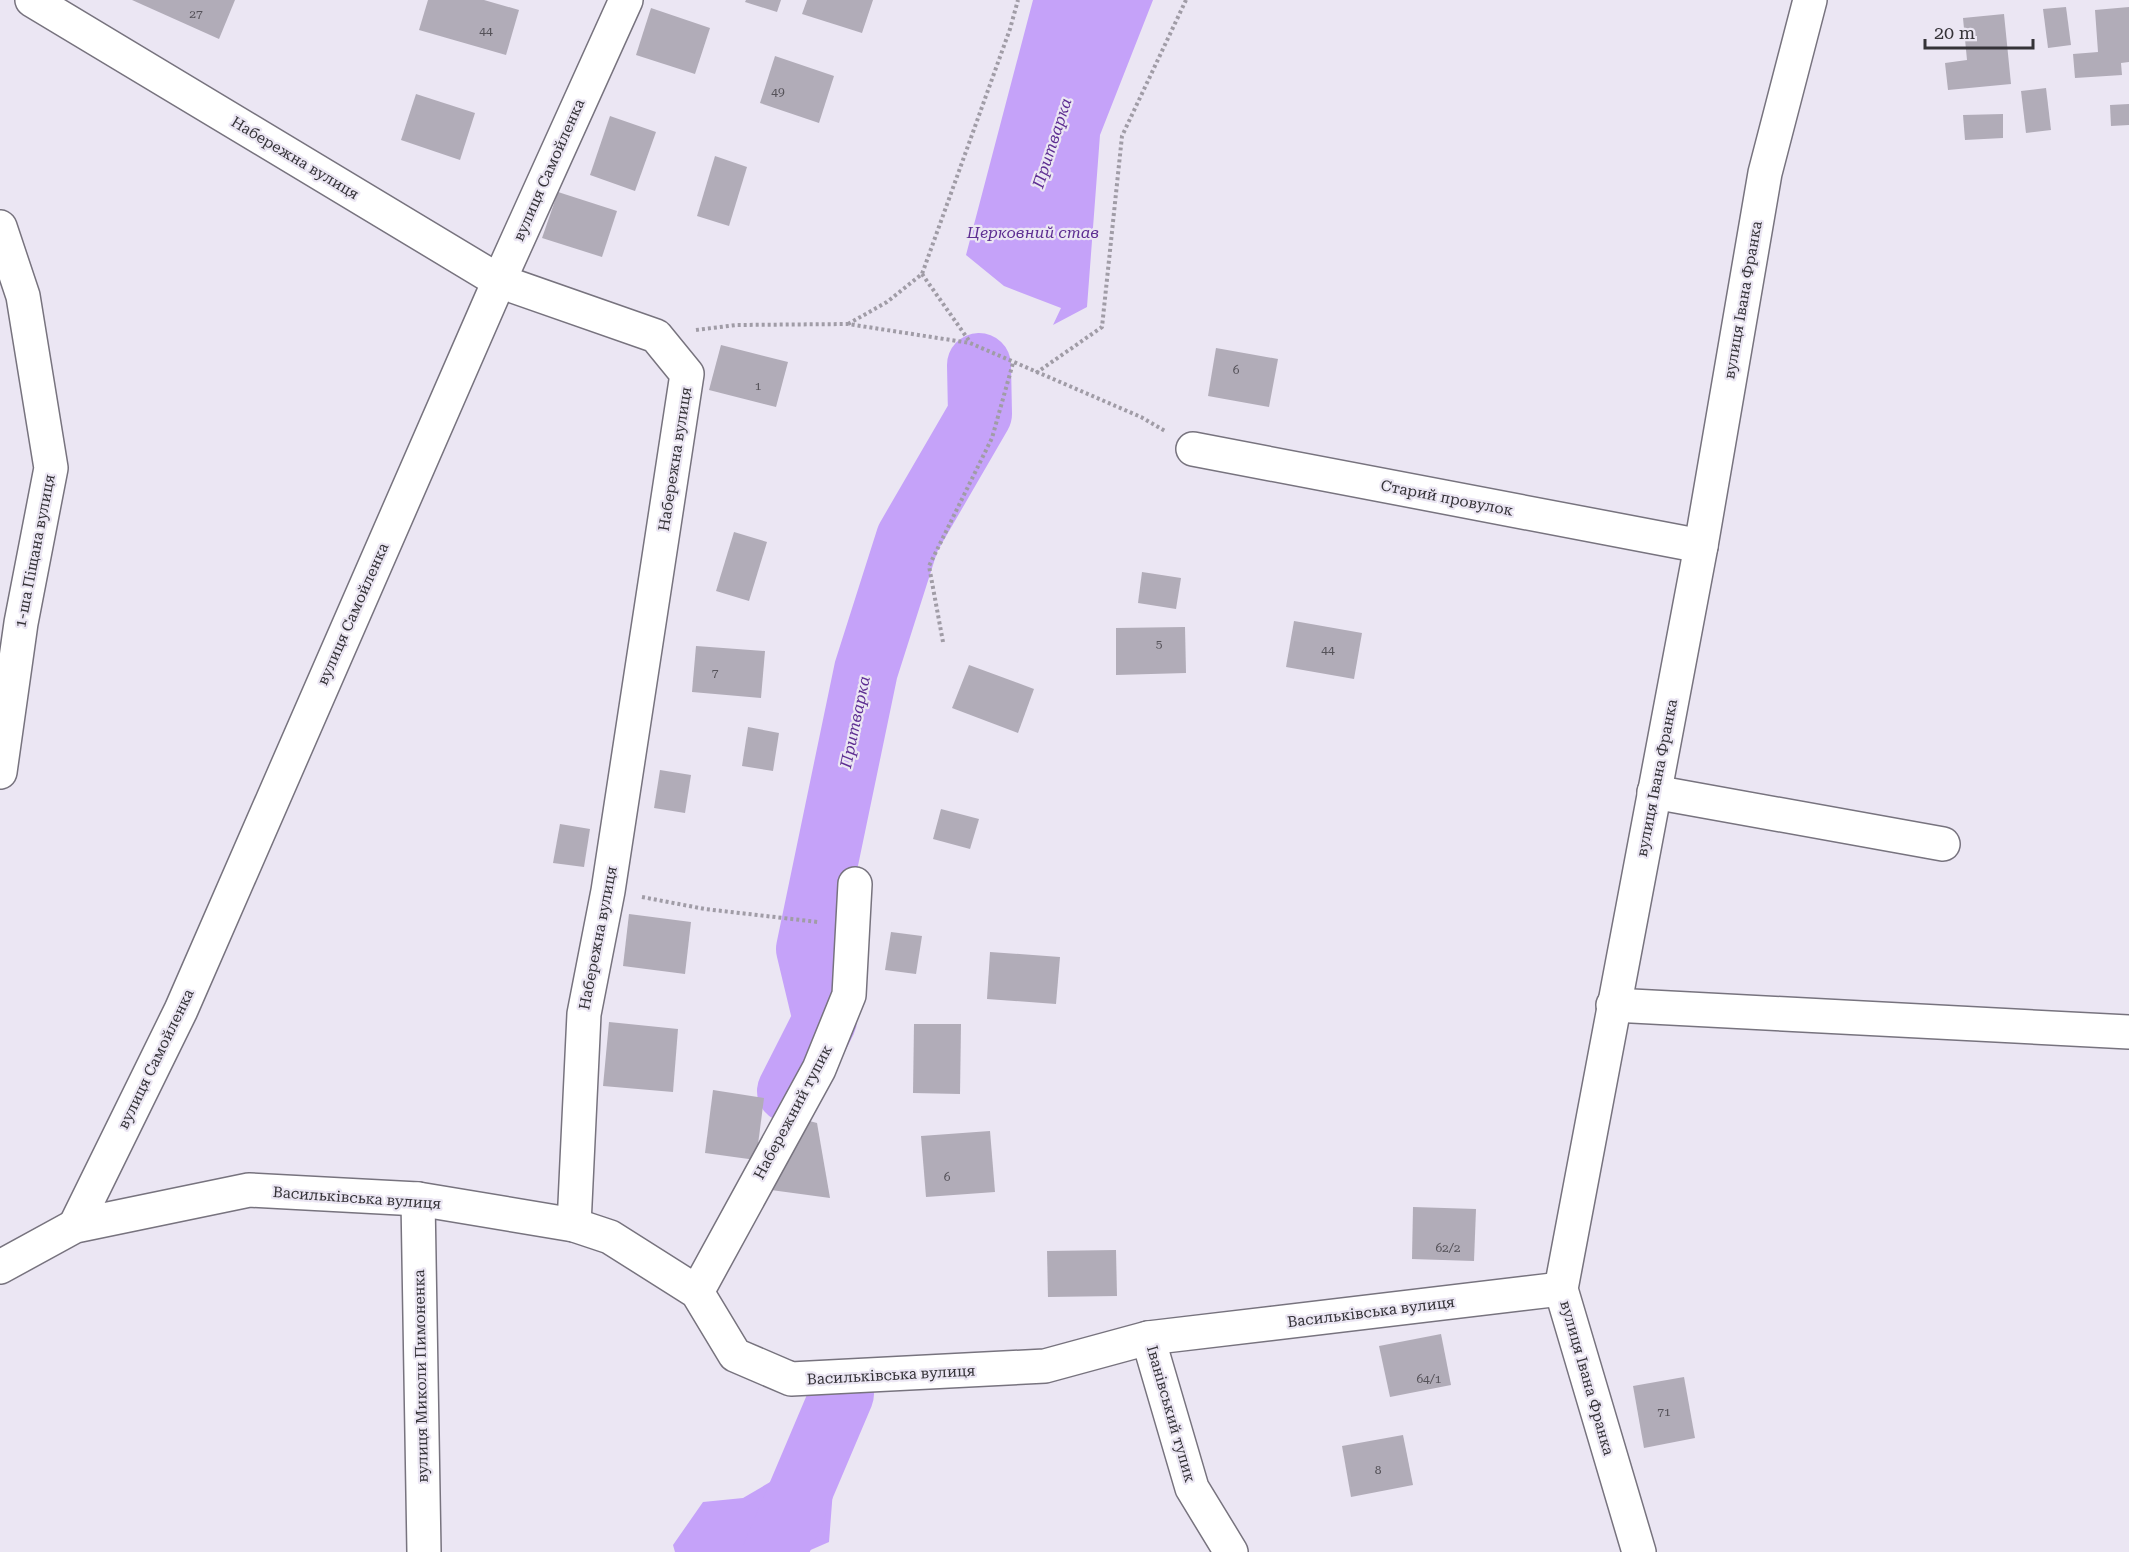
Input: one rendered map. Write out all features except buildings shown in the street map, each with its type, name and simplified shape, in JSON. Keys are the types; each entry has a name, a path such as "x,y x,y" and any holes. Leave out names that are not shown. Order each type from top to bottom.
{"street":[{"name":"Набережна вулиця","path":"32,0 499,281 656,336 687,374 608,891 584,1014 574,1225"},
{"name":"вулиця Самойленка","path":"75,1226 181,1010 499,281 626,0"},
{"name":"вулиця Івана Франка","path":"1639,1552 1561,1289 1701,546 1766,173 1816,1"},
{"name":"1-ша Піщана вулиця","path":"0,227 23,296 51,468 10,625 0,772"},
{"name":"Старий провулок","path":"1193,449 1701,546"},
{"path":"1654,792 1943,844"},
{"name":"Набережний тупик","path":"697,1292 819,1069 849,995 855,885"},
{"path":"1613,1005 2129,1032"},
{"name":"Васильківська вулиця","path":"0,1267 75,1226 249,1190 418,1200 574,1225 610,1237 697,1292 735,1355 790,1379 1045,1366 1148,1338 1561,1289"},
{"name":"вулиця Миколи Пимоненка","path":"418,1200 424,1552"},
{"name":"Іванівський тупик","path":"1148,1338 1192,1488 1231,1552"}],"path":[{"path":"848,324 887,302 922,274 1010,29 1018,0"},
{"path":"1035,373 1102,327 1122,136 1186,0"},
{"path":"922,274 970,343"},
{"path":"656,336 736,325 848,324 970,343 1141,417"},
{"path":"943,642 929,566 992,438 1013,363"},
{"path":"608,891 705,909 798,918 824,923"}],"water":[{"name":"Церковний став","path":"1033,0 1153,0 1100,135 1087,307 1053,325 1061,308 1004,286 966,255"},
{"path":"806,1461 833,1490 829,1542 806,1552 675,1552 673,1545 703,1502 743,1498"}],"waterway":[{"name":"Притварка","path":"789,1091 825,1020 808,949 866,670 908,538 980,414 979,365"},
{"path":"775,1552 842,1394"}]}
